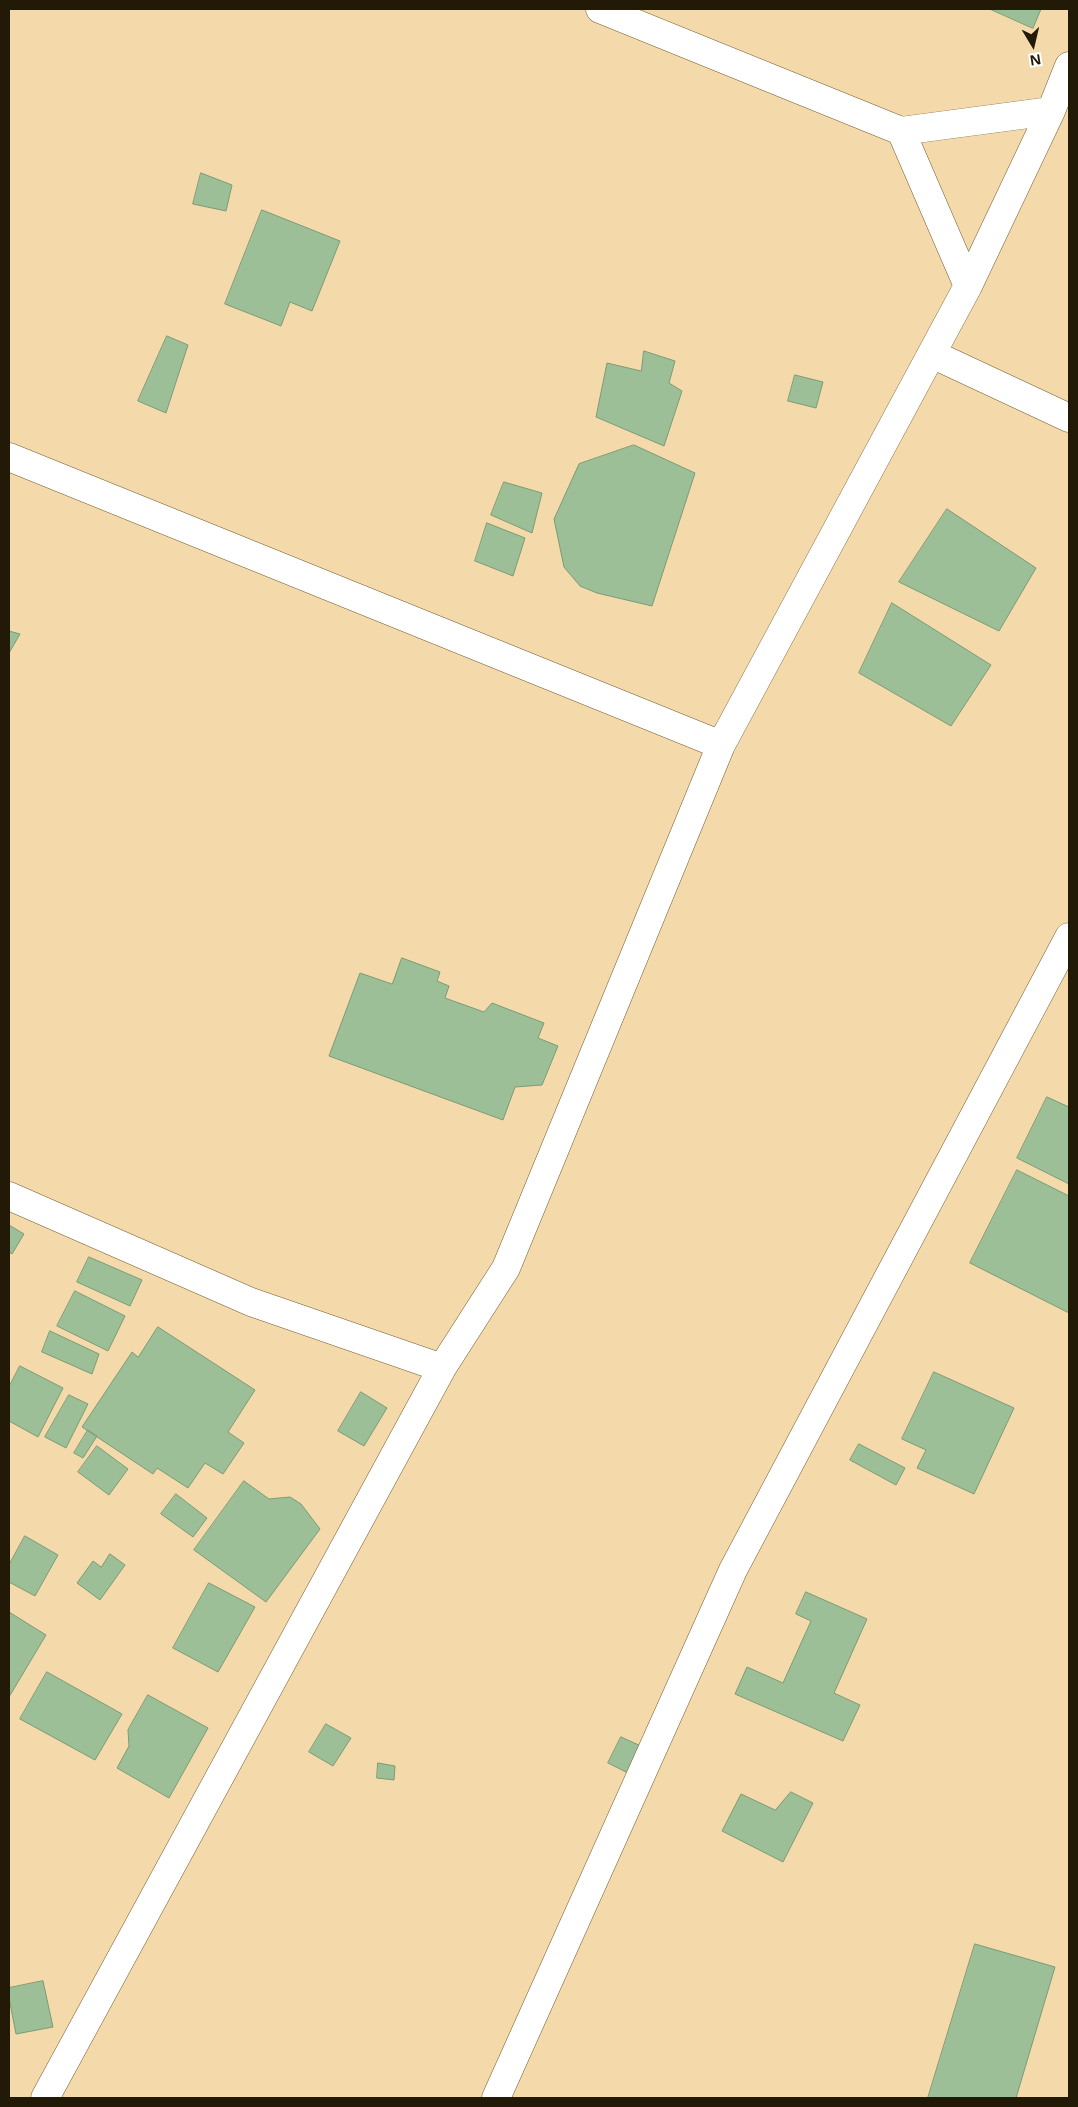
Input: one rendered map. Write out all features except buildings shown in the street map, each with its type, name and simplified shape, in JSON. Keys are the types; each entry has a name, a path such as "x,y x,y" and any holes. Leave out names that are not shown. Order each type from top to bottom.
{"street":[{"path":"600,9 901,131 1051,111"},
{"path":"46,2098 442,1368 506,1268 721,745 968,286 1051,111 1069,66"},
{"path":"901,131 968,286"},
{"path":"932,354 1069,418"},
{"path":"9,457 721,745"},
{"path":"496,2098 733,1570 1069,937"},
{"path":"9,1196 251,1302 442,1368"}]}
